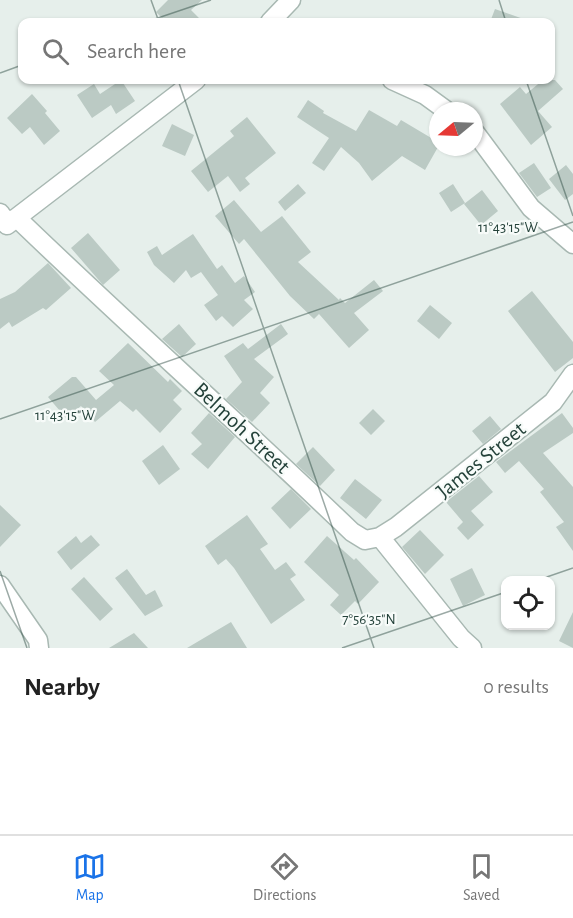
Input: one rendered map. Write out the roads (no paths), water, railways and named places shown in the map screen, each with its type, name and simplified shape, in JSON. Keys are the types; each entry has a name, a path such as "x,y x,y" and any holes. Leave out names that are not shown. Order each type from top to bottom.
{"street":[{"path":"274,18 291,0"},
{"path":"4,221 191,84"},
{"path":"401,84 425,94 435,102"},
{"path":"483,143 531,208 573,244"},
{"name":"Belmoh Street","path":"4,221 20,221 352,532 365,540 380,537"},
{"name":"James Street","path":"380,537 396,527 552,402 573,374"},
{"path":"380,537 461,638 472,648"},
{"path":"0,585 38,640 39,648"}]}
